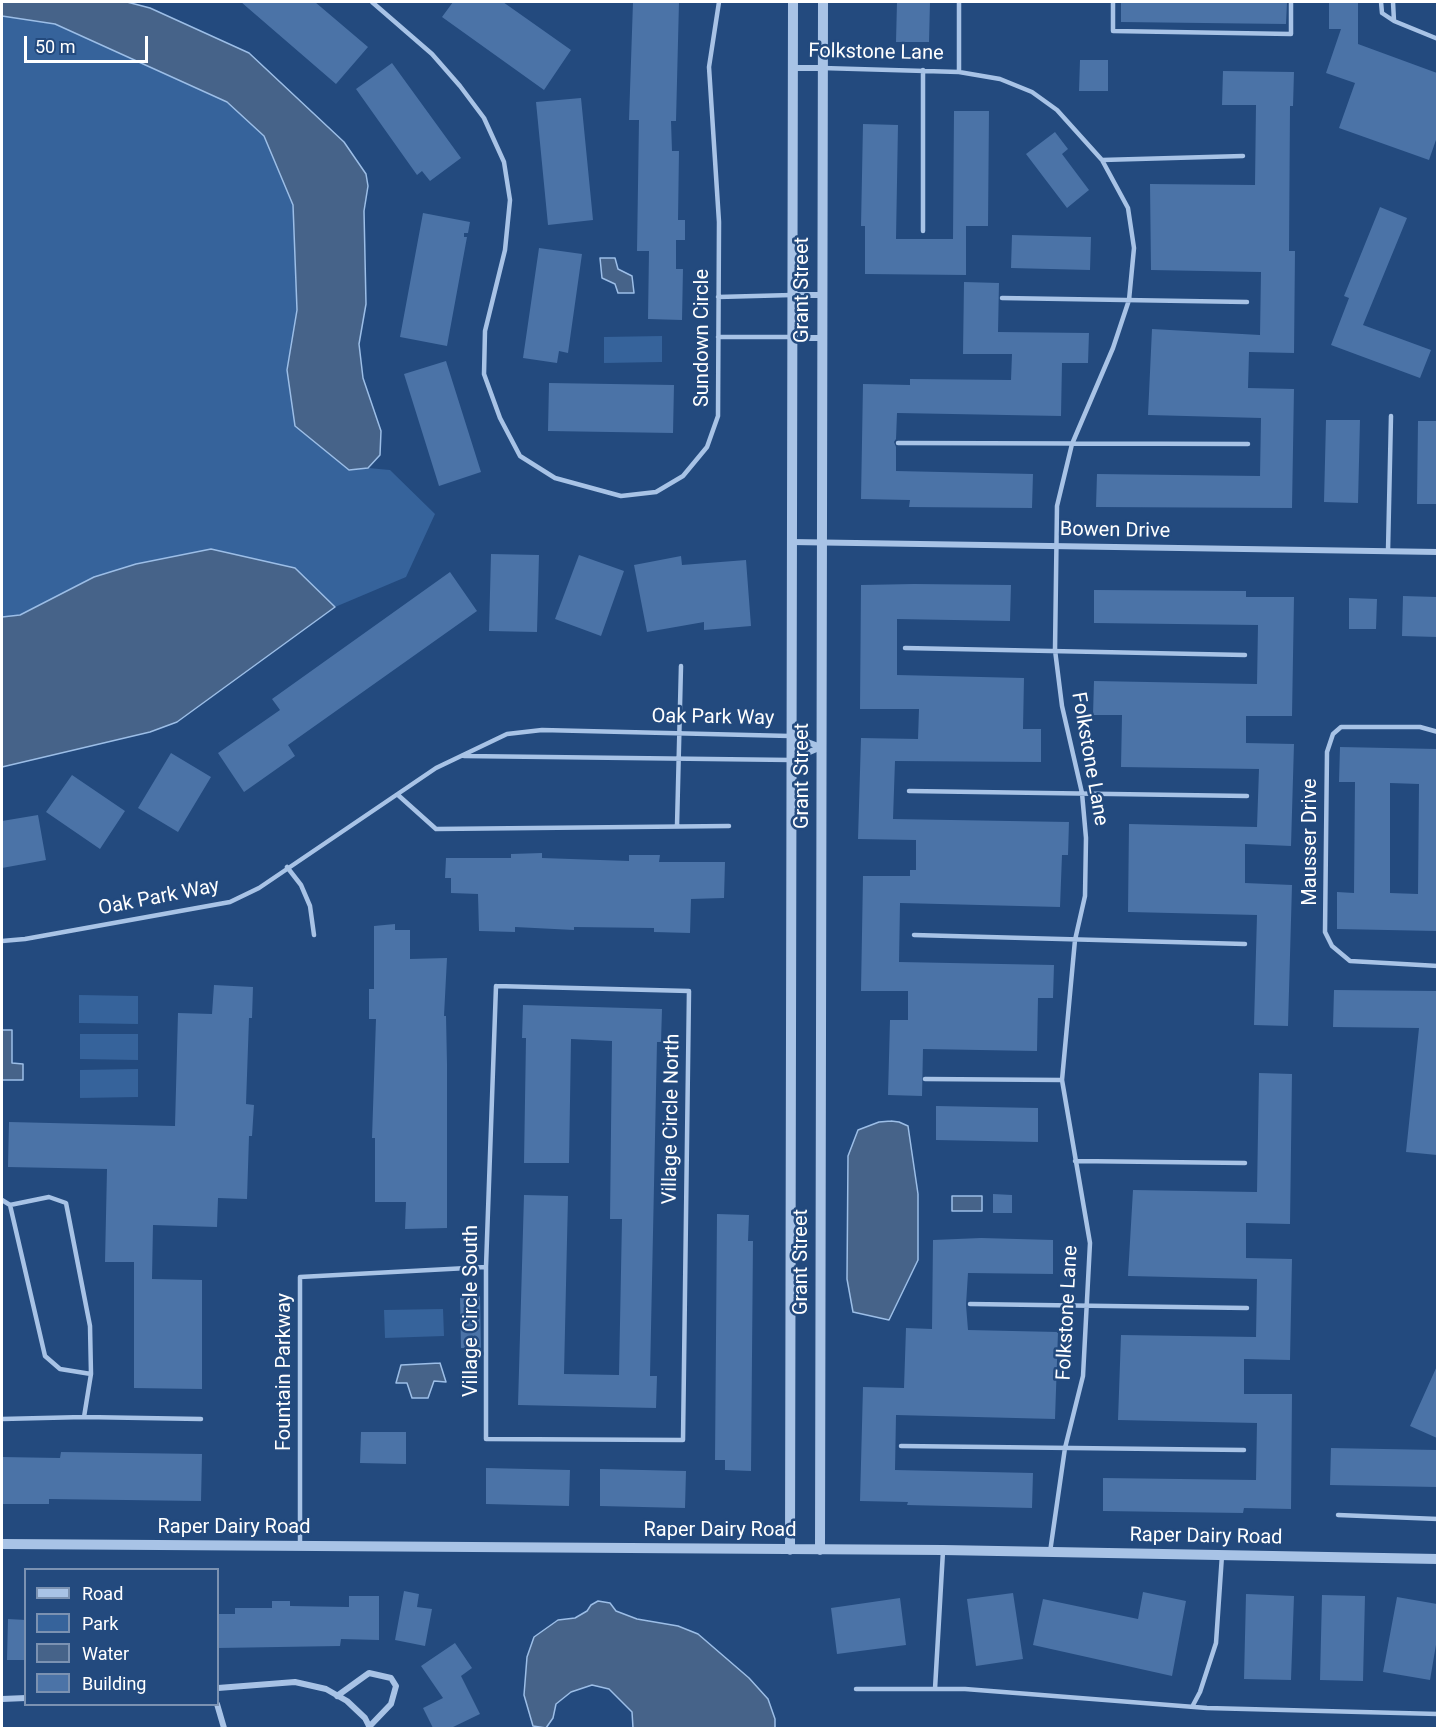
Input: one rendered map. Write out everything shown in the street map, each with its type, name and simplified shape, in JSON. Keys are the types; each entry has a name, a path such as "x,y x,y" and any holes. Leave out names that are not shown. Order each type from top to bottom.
{"street":[{"name":"Grant Street","path":"790,1550 793,2"},
{"name":"Grant Street","path":"820,1550 823,2"},
{"name":"Folkstone Lane","path":"792,68 822,68"},
{"path":"792,295 821,295"},
{"path":"791,338 821,338"},
{"name":"Bowen Drive","path":"791,542 1437,552"},
{"name":"Oak Park Way","path":"791,736 821,747"},
{"name":"Oak Park Way","path":"791,760 821,747"},
{"name":"Raper Dairy Road","path":"2,1544 1050,1552 1437,1559"},
{"path":"219,1688 295,1682 326,1689 365,1718 370,1728 391,1704 396,1686 391,1678 369,1673 337,1695"},
{"path":"2,1699 24,1698"},
{"path":"218,1706 224,1728"}],"lane":[{"name":"Sundown Circle","path":"372,2 432,54 460,86 484,118 504,162 510,200 505,250 485,331 484,374 500,418 520,456 555,478 621,496 656,492 684,476 707,447 718,416 719,222 709,67 719,2"},
{"name":"Folkstone Lane","path":"959,2 959,72"},
{"path":"1113,2 1113,31 1291,34 1291,2"},
{"path":"1380,2 1382,13 1394,21 1437,39"},
{"path":"1393,2 1394,21"},
{"name":"Folkstone Lane","path":"822,68 959,72 1000,79 1032,92 1057,110 1102,160 1128,208 1134,248 1130,300 1113,348 1072,444 1057,506 1054,650 1062,706 1082,793 1086,838 1085,896 1075,940 1062,1080 1090,1243 1089,1305 1083,1376 1065,1448 1050,1552"},
{"path":"923,70 923,231"},
{"path":"1102,160 1243,156"},
{"path":"718,297 792,295"},
{"path":"1002,298 1247,302"},
{"path":"718,338 791,338"},
{"path":"1388,551 1391,416"},
{"path":"898,443 1248,444"},
{"path":"905,648 1245,655"},
{"path":"677,826 681,666"},
{"name":"Mausser Drive","path":"1437,732 1420,727 1341,727 1333,734 1327,752 1325,932 1332,946 1350,961 1437,966"},
{"name":"Oak Park Way","path":"2,941 25,939 230,902 259,888 436,768 507,734 542,730 791,736"},
{"name":"Oak Park Way","path":"461,756 791,760"},
{"path":"909,791 1247,796"},
{"path":"398,795 436,829 729,826"},
{"path":"287,867 301,885 310,906 314,935"},
{"path":"914,935 1245,944"},
{"name":"Village Circle South","path":"496,986 486,1267 486,1439 683,1440"},
{"name":"Village Circle North","path":"496,986 689,992 683,1440"},
{"path":"925,1079 1062,1080"},
{"path":"1075,1161 1245,1163"},
{"path":"2,1200 10,1205 49,1197 66,1203 90,1326 91,1374 84,1417"},
{"path":"10,1205 45,1356 60,1369 91,1374"},
{"name":"Fountain Parkway","path":"300,1546 300,1277 486,1267"},
{"path":"970,1304 1247,1308"},
{"path":"2,1419 84,1417 201,1419"},
{"path":"901,1446 1244,1450"},
{"path":"1338,1515 1437,1519"},
{"path":"935,1689 943,1551"},
{"path":"1192,1707 1200,1692 1216,1643 1222,1555"},
{"path":"856,1689 935,1689 1192,1707 1437,1714"}],"green space":[{"path":"2,16 55,24 227,102 264,136 293,205 297,310 287,370 349,470 368,468 390,470 435,514 406,577 335,607 295,568 264,563 94,577 20,615 2,617"},
{"path":"662,336 662,362 604,363 604,337"},
{"path":"79,995 138,996 138,1024 79,1023"},
{"path":"80,1034 138,1034 138,1060 80,1059"},
{"path":"138,1069 138,1097 80,1098 80,1070"},
{"path":"443,1309 444,1336 385,1338 384,1310"}],"water":[{"path":"2,2 127,2 150,8 249,53 344,142 366,174 368,186 364,211 366,304 359,344 363,378 381,431 380,455 368,468 349,470 295,426 287,370 297,310 293,205 264,136 227,102 55,24 2,16"},
{"path":"600,258 615,258 618,269 632,276 634,293 618,293 615,284 602,278"},
{"path":"211,549 295,568 335,607 177,722 150,732 2,767 2,617 20,615 94,577 136,564"},
{"path":"2,1030 12,1030 12,1063 23,1064 23,1080 2,1080"},
{"path":"891,1121 908,1126 918,1194 918,1260 889,1320 853,1312 847,1279 848,1156 858,1130 879,1122"},
{"path":"952,1196 982,1196 982,1211 952,1211"},
{"path":"440,1363 446,1382 434,1381 428,1398 412,1398 407,1383 396,1383 401,1365"},
{"path":"598,1601 610,1603 616,1611 637,1619 678,1626 698,1634 749,1678 768,1699 775,1719 775,1728 633,1728 632,1712 609,1689 592,1685 571,1692 556,1704 553,1718 546,1728 533,1726 524,1695 527,1657 534,1637 558,1620 575,1618"}],"building":[{"path":"241,2 315,2 368,47 336,84"},
{"path":"453,2 503,2 571,50 544,90 442,17"},
{"path":"633,2 679,2 676,121 671,121 672,151 679,151 678,220 685,220 685,240 676,240 676,269 683,269 682,320 648,319 649,251 637,251 639,120 629,120"},
{"path":"897,2 930,2 929,42 896,42"},
{"path":"1121,2 1287,2 1286,24 1121,22"},
{"path":"1329,2 1358,2 1358,44 1437,73 1437,137 1429,160 1339,128 1355,83 1326,73 1341,29 1329,29"},
{"path":"1080,60 1108,60 1108,91 1079,91"},
{"path":"392,63 461,158 430,181 422,171 417,175 356,89"},
{"path":"1223,71 1294,72 1293,106 1290,106 1289,251 1295,251 1294,353 1249,352 1248,388 1294,389 1292,508 1096,507 1097,474 1260,476 1261,418 1148,415 1152,329 1260,335 1261,272 1151,270 1150,184 1255,185 1256,105 1222,105"},
{"path":"581,98 593,220 548,225 536,102"},
{"path":"954,111 989,111 988,226 966,226 966,275 865,274 865,226 861,226 863,124 898,125 896,239 953,239"},
{"path":"1055,132 1068,149 1062,154 1089,190 1067,208 1026,154"},
{"path":"1380,207 1407,218 1363,325 1431,350 1420,378 1331,345 1349,298 1344,296"},
{"path":"423,213 470,222 468,233 464,233 464,237 467,237 447,346 400,337"},
{"path":"1012,235 1091,237 1090,270 1011,268"},
{"path":"539,248 582,254 568,353 559,351 557,363 523,358"},
{"path":"964,282 999,283 998,332 1089,333 1088,363 1062,363 1061,416 897,413 894,442 896,471 1033,474 1032,508 909,507 910,500 861,499 863,384 910,385 910,379 1011,380 1012,354 963,354"},
{"path":"446,361 481,472 439,486 404,374"},
{"path":"549,383 674,385 673,433 548,431"},
{"path":"1326,420 1360,420 1358,503 1324,502"},
{"path":"1418,421 1437,421 1437,504 1417,504"},
{"path":"491,554 539,555 537,632 489,631"},
{"path":"579,555 624,571 601,636 555,619"},
{"path":"681,556 682,565 746,560 751,626 704,630 704,622 647,632 634,565"},
{"path":"450,572 477,611 288,745 295,756 244,792 218,753 280,710 272,699"},
{"path":"861,585 1011,585 1010,621 897,619 897,675 1024,678 1023,729 1041,729 1041,762 895,761 893,819 1069,822 1068,855 1062,855 1060,907 900,903 899,962 1054,965 1053,998 1038,998 1037,1051 923,1049 922,1096 888,1095 890,1020 908,1020 908,991 861,991 863,876 910,876 910,870 916,870 916,840 858,839 861,738 918,739 919,709 860,709"},
{"path":"1094,590 1246,591 1246,597 1294,597 1292,716 1246,716 1246,743 1294,744 1291,846 1245,844 1245,883 1292,885 1288,1026 1254,1025 1257,915 1128,912 1129,824 1257,827 1259,769 1121,767 1122,715 1093,715 1094,681 1257,684 1258,625 1094,623"},
{"path":"1403,596 1437,597 1437,637 1402,636"},
{"path":"1349,598 1377,599 1376,629 1349,629"},
{"path":"1340,747 1437,749 1437,931 1337,929 1337,892 1354,893 1355,782 1339,782","holes":["1390,783 1419,784 1418,894 1390,893"]},
{"path":"171,753 211,777 178,832 138,808"},
{"path":"72,775 125,811 100,849 46,812"},
{"path":"38,815 46,860 2,868 2,821"},
{"path":"542,853 542,858 629,861 629,855 660,855 659,862 725,862 724,898 691,899 690,933 654,932 654,928 574,927 574,930 515,927 515,932 479,931 478,894 451,893 451,878 445,878 446,858 511,858 511,854"},
{"path":"395,924 395,930 410,930 410,959 447,958 444,1016 446,1016 447,1064 447,1228 405,1229 406,1202 375,1202 375,1138 372,1138 376,1019 369,1019 369,989 374,989 374,926"},
{"path":"214,985 253,987 252,1018 249,1018 246,1104 254,1105 252,1136 249,1136 247,1199 218,1198 217,1227 153,1225 152,1279 202,1280 202,1389 134,1388 134,1262 105,1262 107,1169 8,1167 9,1122 175,1126 178,1013 212,1014"},
{"path":"1334,990 1437,991 1437,1155 1406,1152 1419,1028 1333,1027"},
{"path":"523,1005 662,1009 661,1042 657,1042 650,1376 657,1376 656,1408 518,1405 524,1195 568,1196 564,1374 619,1375 622,1219 610,1219 612,1041 571,1039 569,1163 524,1163 526,1038 522,1038"},
{"path":"1259,1073 1292,1074 1290,1224 1246,1223 1246,1258 1292,1259 1290,1360 1244,1359 1244,1394 1292,1394 1291,1509 1244,1508 1243,1513 1103,1511 1103,1478 1256,1480 1257,1423 1118,1420 1121,1335 1256,1337 1257,1279 1128,1276 1133,1190 1257,1192"},
{"path":"936,1106 1038,1108 1038,1142 936,1140"},
{"path":"993,1194 1012,1195 1012,1213 993,1213"},
{"path":"717,1214 749,1215 748,1241 753,1241 751,1471 725,1470 725,1460 715,1460"},
{"path":"981,1238 1053,1240 1053,1274 968,1273 966,1305 968,1330 1058,1332 1055,1419 896,1415 895,1470 1033,1473 1032,1508 907,1505 908,1502 860,1501 863,1387 904,1388 906,1328 932,1329 933,1240"},
{"path":"460,1296 480,1296 481,1348 461,1348"},
{"path":"1437,1366 1437,1438 1410,1426"},
{"path":"361,1432 406,1432 406,1464 360,1463"},
{"path":"1331,1448 1437,1450 1437,1487 1330,1485"},
{"path":"61,1452 202,1454 201,1501 49,1499 49,1504 2,1504 2,1457 60,1458"},
{"path":"486,1468 570,1470 569,1506 486,1504"},
{"path":"600,1469 686,1471 685,1508 600,1506"},
{"path":"404,1591 419,1594 417,1607 432,1609 425,1646 395,1640"},
{"path":"1143,1592 1186,1601 1172,1676 1033,1645 1043,1599 1138,1619"},
{"path":"1013,1593 1023,1659 976,1666 967,1599"},
{"path":"1246,1594 1294,1596 1291,1680 1244,1679"},
{"path":"1322,1595 1365,1596 1363,1681 1320,1680"},
{"path":"349,1596 379,1596 379,1640 341,1639 340,1646 219,1648 219,1614 235,1614 235,1608 272,1608 272,1601 290,1601 290,1606 349,1607"},
{"path":"1397,1597 1437,1604 1437,1639 1430,1680 1383,1672"},
{"path":"900,1598 906,1645 837,1654 831,1608"},
{"path":"8,1619 24,1620 24,1660 7,1660"},
{"path":"455,1643 472,1668 461,1676 480,1714 451,1728 433,1728 423,1708 443,1698 421,1666"}]}
